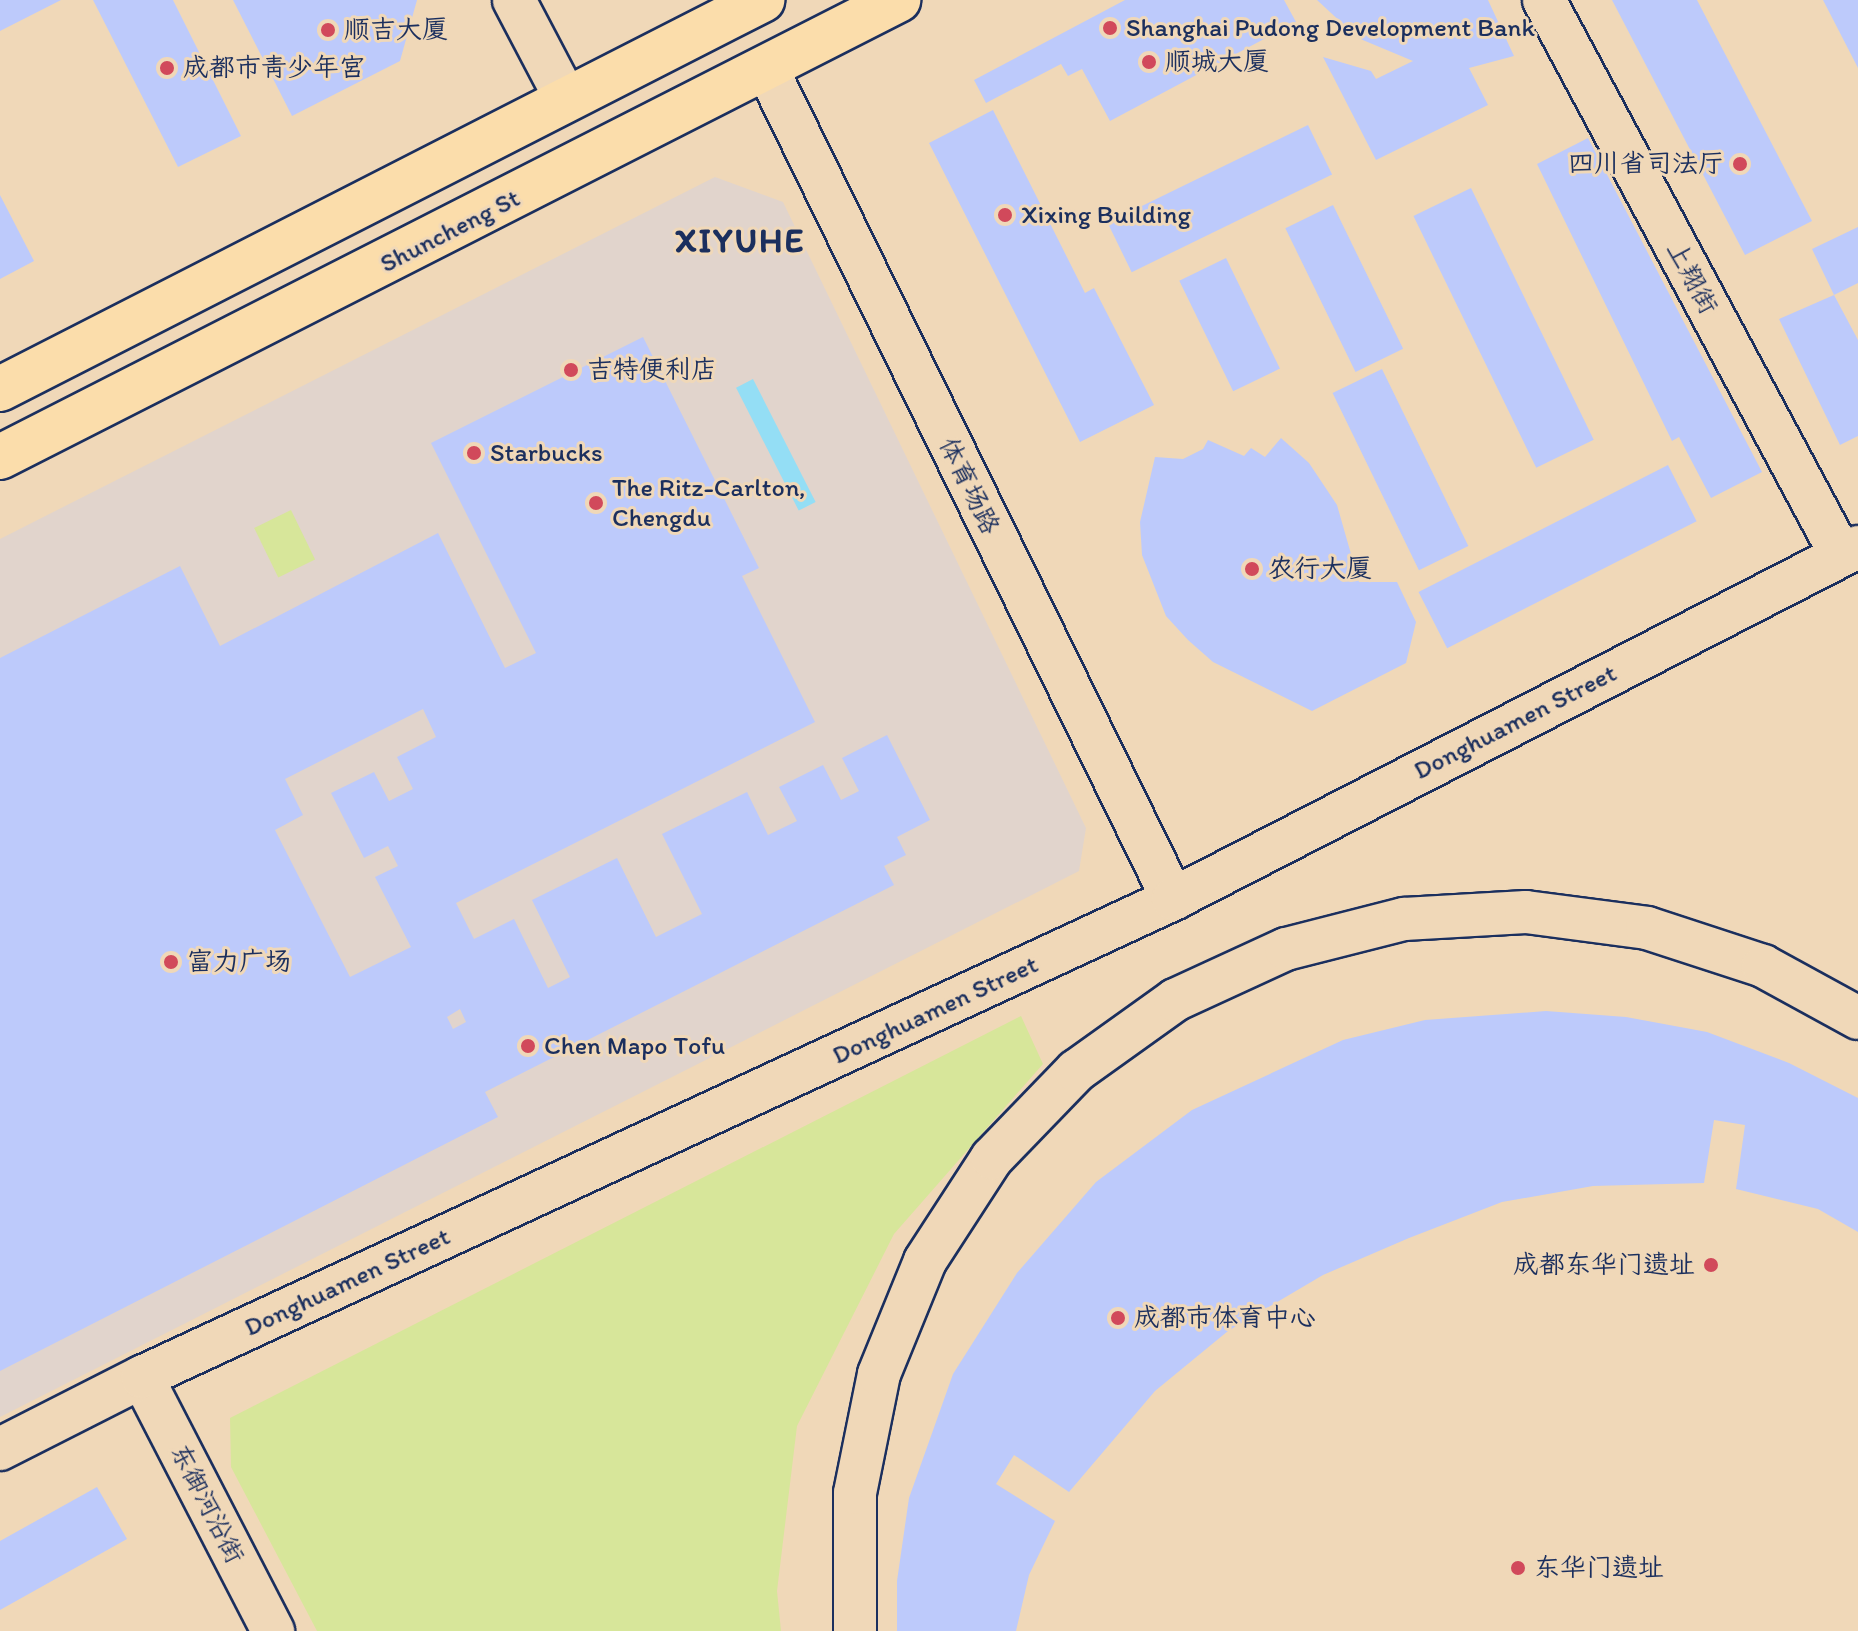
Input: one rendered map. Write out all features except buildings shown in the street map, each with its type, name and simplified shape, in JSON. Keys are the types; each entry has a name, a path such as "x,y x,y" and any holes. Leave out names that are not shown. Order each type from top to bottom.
{"main road":[{"path":"0,389 762,0"},
{"name":"Shuncheng St","path":"0,457 768,71 898,0"}],"street":[{"path":"514,0 566,99"},
{"name":"上翔街","path":"1544,0 1849,551"},
{"name":"体育场路","path":"768,71 1173,899"},
{"name":"Donghuamen Street","path":"0,1449 142,1377 1173,899 1849,551"},
{"path":"855,1631 855,1493 879,1374 925,1261 1003,1147 1076,1071 1175,1000 1286,949 1375,926 1404,919 1526,912 1647,928 1763,966 1858,1018"},
{"name":"东御河沿街","path":"142,1377 273,1631"}],"shaded area":[{"path":"715,177 783,202 1086,828 1079,871 0,1417 0,539"}],"green space":[{"path":"291,510 315,559 278,577 254,528"},
{"path":"1021,1016 1043,1064 894,1234 797,1426 777,1591 781,1631 317,1631 231,1467 230,1418"}],"water":[{"path":"753,379 816,502 799,511 736,388"}],"place":[{"name":"Shanghai Pudong Development Bank","path":"1110,28"},
{"name":"顺吉大厦","path":"328,30"},
{"name":"顺城大厦","path":"1149,62"},
{"name":"成都市青少年宫","path":"167,68"},
{"name":"四川省司法厅","path":"1740,164"},
{"name":"Xixing Building","path":"1005,215"},
{"name":"吉特便利店","path":"571,370"},
{"name":"Starbucks","path":"474,453"},
{"name":"The Ritz-Carlton, Chengdu","path":"596,503"},
{"name":"农行大厦","path":"1252,569"},
{"name":"富力广场","path":"171,962"},
{"name":"Chen Mapo Tofu","path":"528,1046"},
{"name":"成都东华门遗址","path":"1711,1265"},
{"name":"成都市体育中心","path":"1118,1318"},
{"name":"东华门遗址","path":"1518,1568"}],"district":[{"name":"XIYUHE","path":"740,241"}]}
